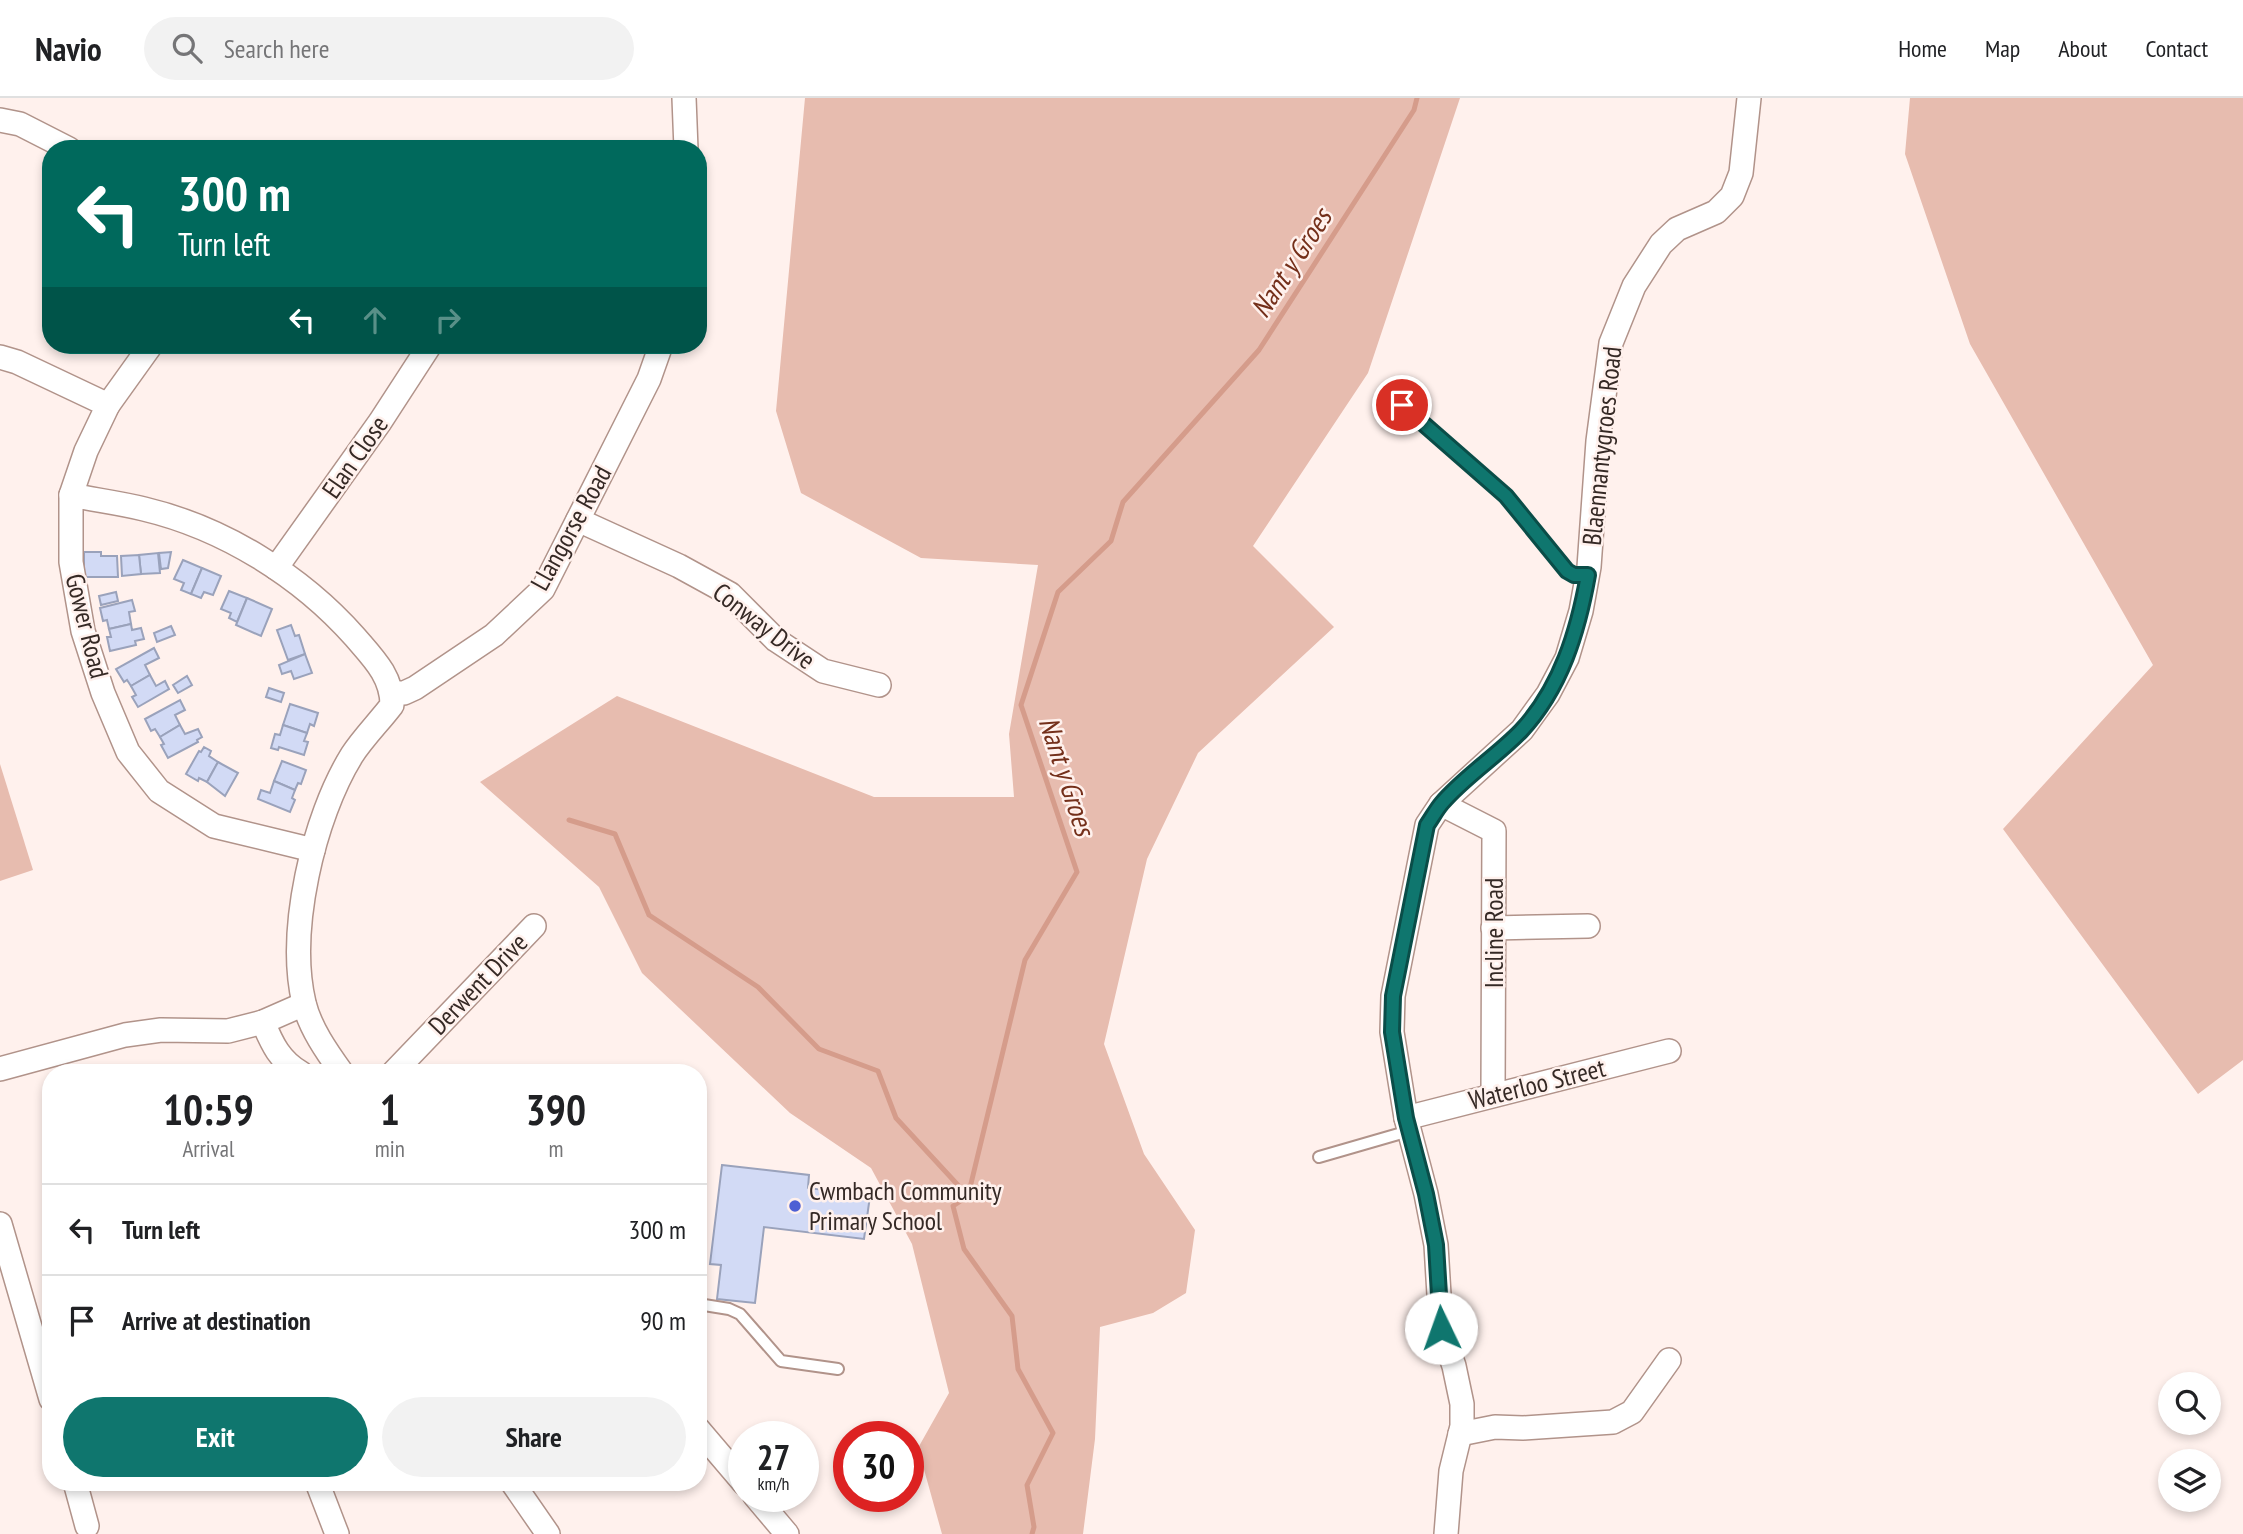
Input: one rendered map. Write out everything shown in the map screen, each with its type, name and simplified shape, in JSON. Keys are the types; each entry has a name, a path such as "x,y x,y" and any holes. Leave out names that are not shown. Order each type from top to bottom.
{"street":[{"path":"684,98 686,140"},
{"name":"Blaennantygroes Road","path":"1446,1534 1451,1471 1460,1434 1462,1404 1454,1366 1441,1328 1436,1245 1408,1124 1392,1032 1393,996 1427,825 1441,804 1522,730 1548,694 1567,658 1588,575 1598,441 1611,343 1634,286 1661,244 1677,229 1716,212 1732,196 1741,173 1749,98"},
{"path":"0,120 20,124 51,140"},
{"name":"Gower Road","path":"145,354 108,405 86,451 71,495 71,562 83,631 103,693 128,752 159,791 214,826 313,850"},
{"name":"Elan Close","path":"276,568 380,422 424,354"},
{"name":"Llangorse Road","path":"392,693 404,693 415,688 494,635 543,589 649,379 657,354"},
{"path":"0,357 17,362 108,405"},
{"path":"71,495 145,509 178,519 226,540 276,568 340,620 380,665 392,693 392,705 352,755 331,797 313,850 300,913 300,979 304,1004 315,1031 336,1064"},
{"name":"Conway Drive","path":"578,520 679,566 730,594 776,640 823,671 878,685"},
{"name":"Incline Road","path":"1441,804 1494,831 1493,1095"},
{"name":"Derwent Drive","path":"402,1064 534,926"},
{"path":"1493,928 1588,926"},
{"path":"0,1069 125,1035 161,1030 228,1031 263,1022 304,1004"},
{"path":"263,1022 278,1055 287,1064"},
{"name":"Waterloo Street","path":"1408,1124 1493,1095 1669,1051"},
{"path":"0,1224 42,1368"},
{"path":"1460,1434 1495,1427 1523,1429 1613,1422 1632,1412 1670,1360"},
{"path":"707,1440 728,1464"},
{"path":"78,1491 88,1526"},
{"path":"320,1491 337,1534"},
{"path":"518,1491 548,1534"},
{"path":"768,1512 787,1534"}],"lane":[{"path":"1402,405 1506,496 1567,571 1574,575 1588,575"},
{"path":"1319,1157 1408,1124"},
{"path":"707,1305 740,1314 781,1361 838,1369"}],"shaded area":[{"path":"805,98 1460,98 1368,373 1253,546 1334,627 1198,753 1147,859 1104,1044 1144,1154 1195,1230 1186,1293 1153,1313 1100,1327 1095,1439 1083,1534 942,1534 924,1470 924,1437 949,1393 912,1244 871,1168 790,1113 642,973 599,887 480,782 617,696 874,797 1014,797 1009,734 1038,565 921,558 801,493 776,411"},
{"path":"1910,98 2243,98 2243,1060 2198,1094 2003,829 2153,665 1970,344 1905,154"},
{"path":"0,764 33,870 0,881"}],"building":[{"path":"84,552 117,556 118,577 84,577"},
{"path":"171,552 168,568 161,569 159,553"},
{"path":"158,553 160,573 141,574 139,555"},
{"path":"139,555 141,574 122,576 121,556"},
{"path":"183,560 202,568 191,594 181,590 184,583 174,579"},
{"path":"202,568 221,576 213,595 204,592 201,598 191,594"},
{"path":"229,591 247,598 237,622 229,618 231,613 221,609"},
{"path":"116,592 118,601 101,605 99,596"},
{"path":"247,598 272,609 261,636 236,625"},
{"path":"132,600 135,611 129,612 131,624 109,629 107,620 103,621 100,608"},
{"path":"131,624 132,630 141,628 144,639 135,641 136,645 110,651 107,637 111,637 109,629"},
{"path":"291,625 295,636 299,635 305,654 288,660 277,630"},
{"path":"171,626 175,635 157,642 154,633"},
{"path":"154,648 159,658 145,665 150,675 131,686 127,680 124,682 116,669"},
{"path":"305,654 312,673 294,679 291,671 282,674 279,665"},
{"path":"150,675 156,686 165,681 169,689 138,707 132,697 136,695 131,686"},
{"path":"187,676 192,685 178,693 173,685"},
{"path":"269,688 284,693 281,702 266,697"},
{"path":"180,700 185,710 175,715 180,725 160,737 155,729 151,731 145,719"},
{"path":"290,704 318,713 314,726 310,724 307,733 283,725"},
{"path":"180,725 185,734 198,729 202,737 198,742 168,758 160,737"},
{"path":"283,725 307,733 304,741 308,742 304,755 279,747 278,750 271,748 275,734 280,735"},
{"path":"204,747 211,751 209,756 218,762 207,782 199,778 198,781 186,774"},
{"path":"282,761 306,770 301,784 298,783 295,790 274,781"},
{"path":"218,762 238,773 225,796 207,782"},
{"path":"274,781 295,790 292,798 295,800 290,812 258,799 261,790 270,793"},
{"path":"722,1165 809,1175 808,1188 870,1196 864,1239 764,1227 755,1303 717,1299 721,1265 710,1264"}],"waterway":[{"name":"Nant y Groes","path":"968,1196 1025,960 1077,872 1021,705 1058,592 1111,541 1123,502 1259,350 1414,110 1417,98"},
{"path":"569,820 615,834 649,915 758,987 819,1049 878,1071 896,1118 968,1196 953,1206 964,1249 1012,1316 1018,1369 1053,1433 1027,1485 1034,1527 1032,1534"}],"place":[{"name":"Cwmbach Community Primary School","path":"795,1206"}],"route":[{"path":"1402,405 1506,496 1567,571 1574,575 1588,575 1567,658 1548,694 1522,730 1441,804 1427,825 1393,996 1392,1032 1406,1118 1436,1245 1441,1328"}]}
